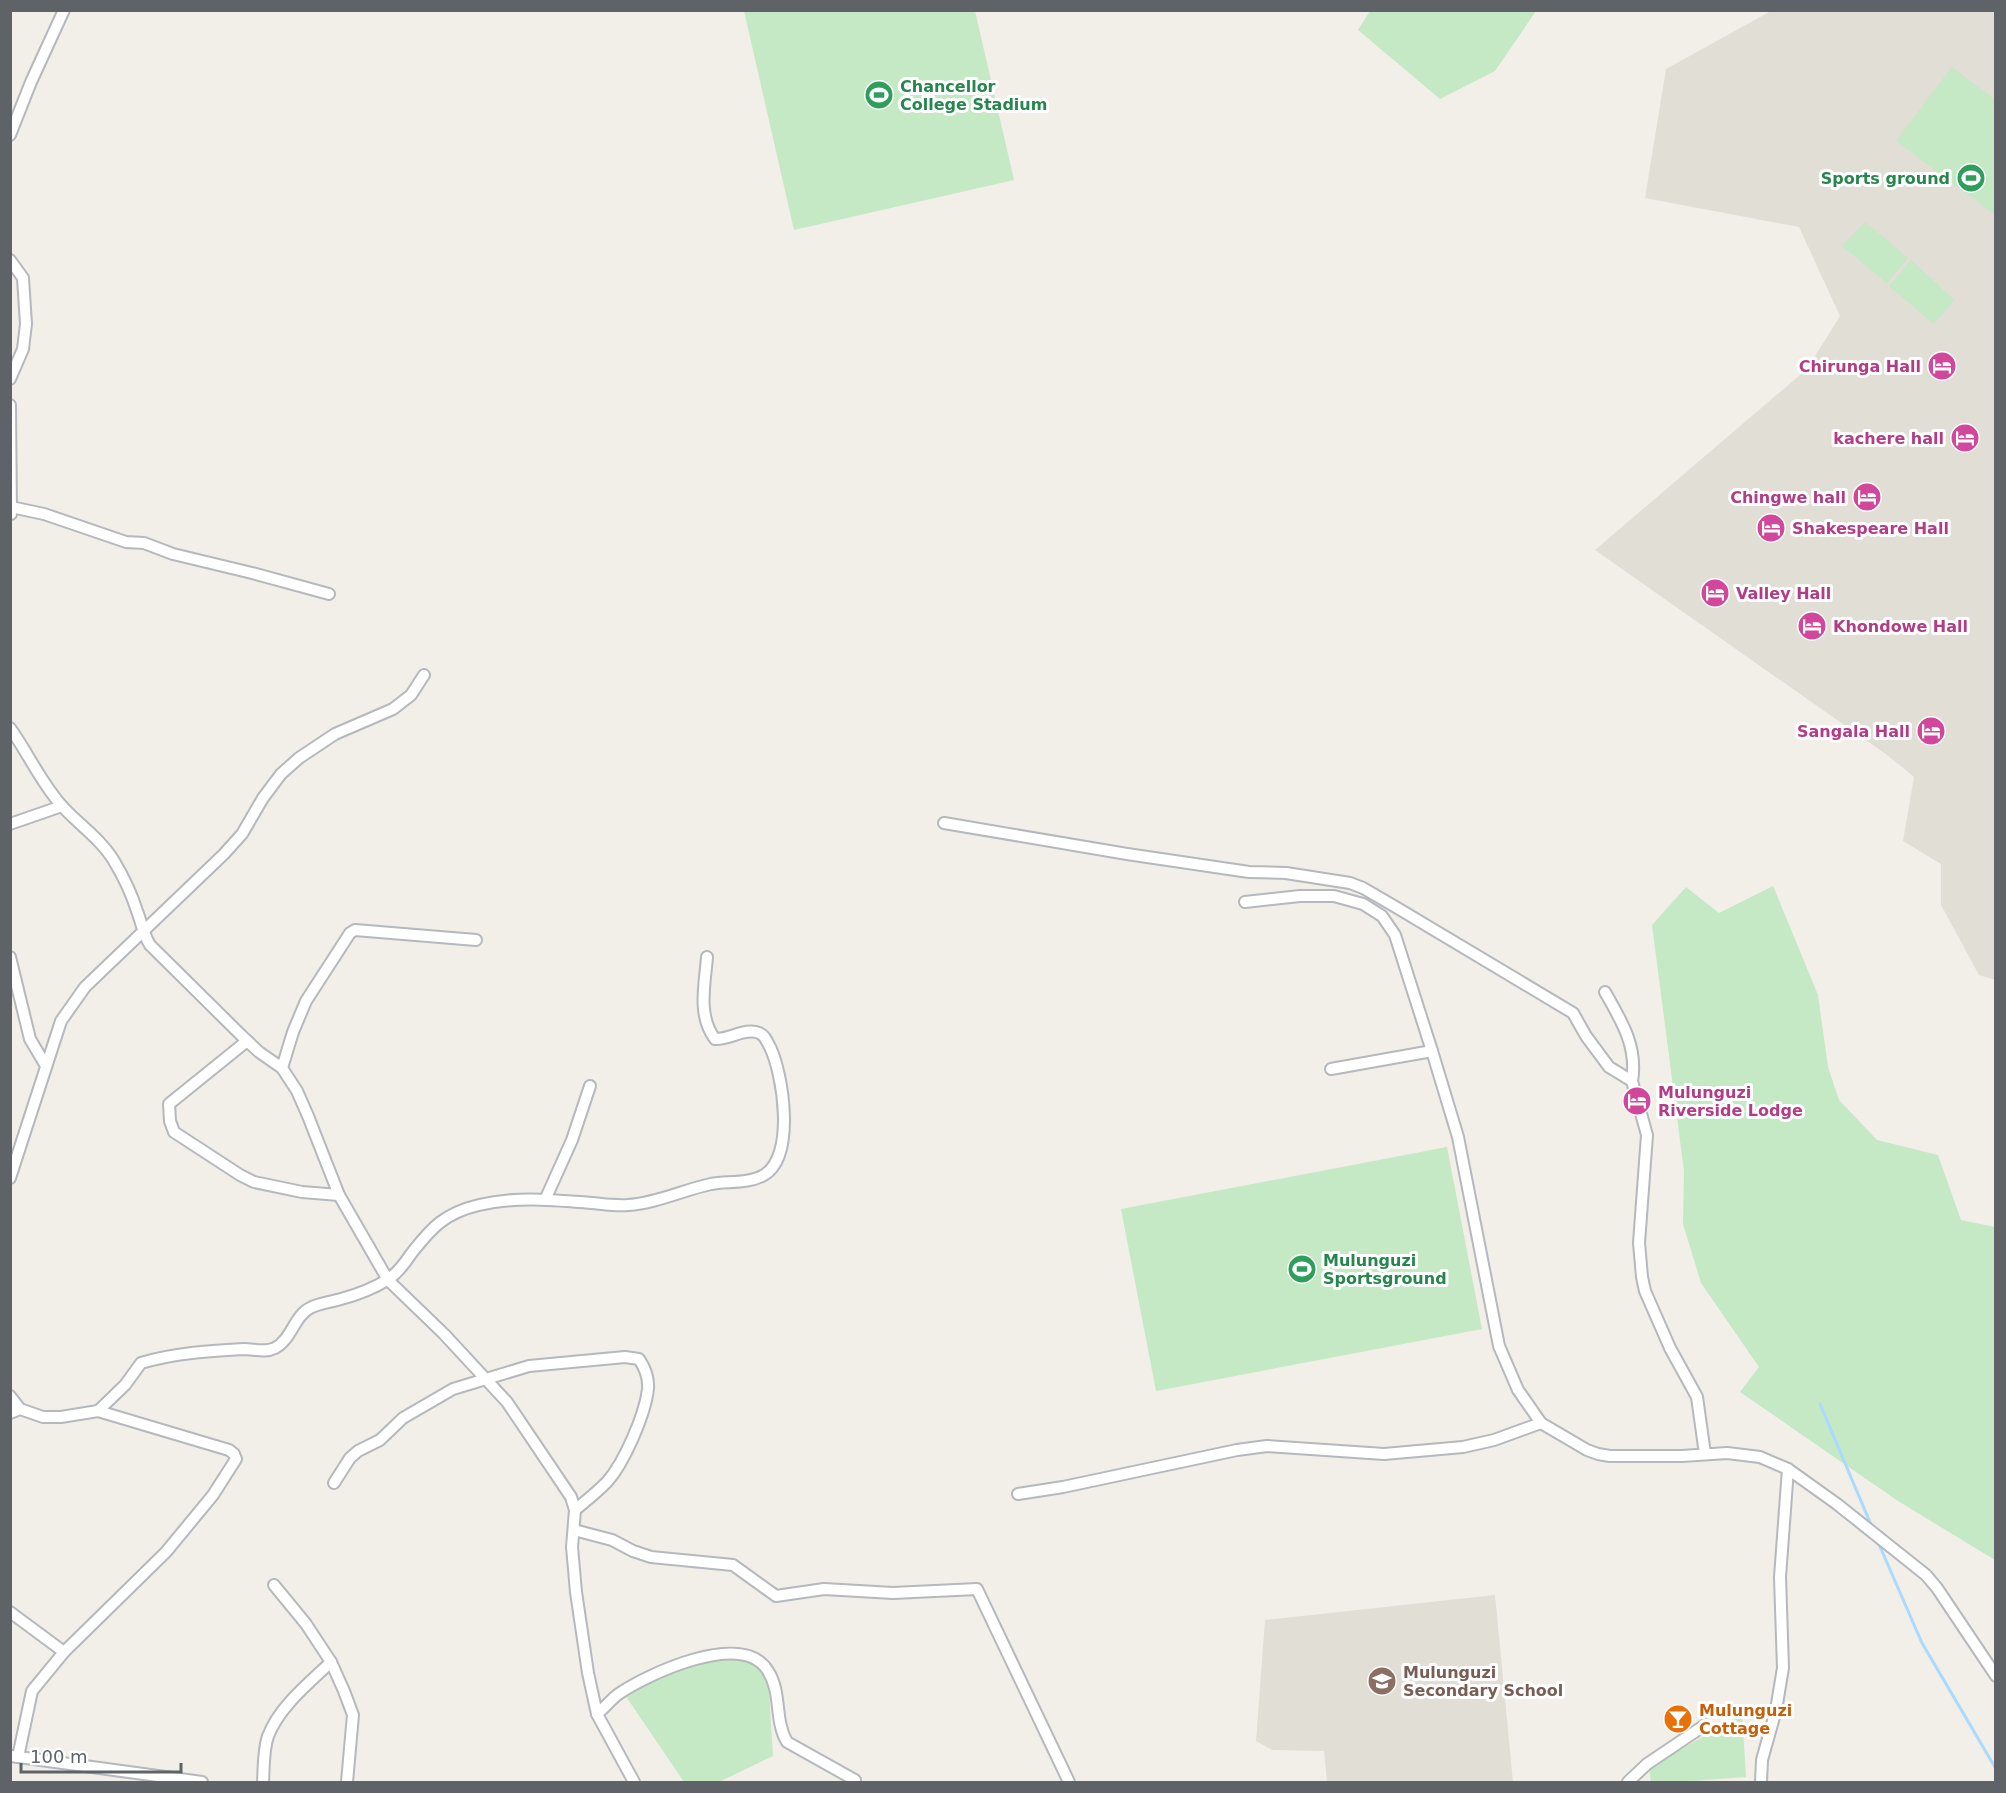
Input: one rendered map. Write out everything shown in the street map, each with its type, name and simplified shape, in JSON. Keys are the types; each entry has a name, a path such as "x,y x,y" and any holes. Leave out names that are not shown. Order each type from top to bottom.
{"street":[{"path":"10,135 64,10"},
{"path":"10,260 22,278 26,324 23,349 10,379"},
{"path":"10,405 10,514"},
{"path":"11,507 44,514 126,542 144,543 173,554 329,594"},
{"path":"10,1178 61,1021 85,987 224,854 242,834 263,798 281,774 299,758 335,734 393,709 411,695 424,675"},
{"path":"10,728 22,744 43,784 62,806 104,846 115,862 150,945 247,1041 282,1068 297,1091 339,1195 388,1280 486,1377 507,1402 571,1497 575,1510 573,1547 576,1592 597,1714 634,1782"},
{"path":"10,824 62,806"},
{"path":"944,823 1127,854 1249,872 1286,873 1350,883 1373,894 1573,1013 1586,1036 1609,1067 1632,1081"},
{"path":"1245,902 1300,896 1334,896 1363,904 1382,916 1395,935 1458,1137 1499,1346 1518,1390 1541,1423 1598,1454 1682,1456 1727,1453 1760,1457 1788,1469 1837,1504 1926,1575 1995,1676"},
{"path":"282,1068 306,1001 350,933 355,930 476,940"},
{"path":"10,957 30,1039 46,1066"},
{"path":"98,1411 125,1385 141,1363 178,1354 247,1349 263,1351 275,1348 284,1341 302,1315 310,1308 344,1298 388,1280 403,1266 426,1235 446,1216 479,1205 512,1200 627,1205 657,1201 710,1185 753,1180 766,1173 777,1159 785,1110 775,1058 765,1037 759,1032 715,1039 703,1007 707,957"},
{"path":"1605,992 1630,1042 1633,1058 1632,1081 1647,1135 1639,1244 1645,1291 1665,1338 1697,1397 1705,1454"},
{"path":"247,1041 169,1104 168,1110 174,1132 254,1182 302,1192 339,1195"},
{"path":"1331,1069 1432,1051"},
{"path":"545,1200 572,1140 590,1086"},
{"path":"334,1484 350,1458 358,1450 380,1440 402,1418 453,1389 486,1377 529,1366 625,1358 639,1359 646,1369 648,1389 623,1461 607,1482 575,1510"},
{"path":"10,1396 15,1411 43,1417 61,1417 98,1411 229,1450 234,1454 236,1459 213,1495 166,1552 64,1652 32,1691 14,1756 202,1782"},
{"path":"1018,1494 1063,1487 1237,1450 1267,1446 1384,1454 1463,1447 1494,1440 1541,1423"},
{"path":"1761,1782 1762,1760 1776,1710 1783,1668 1779,1577 1788,1469"},
{"path":"574,1530 612,1540 651,1557 733,1565 776,1596 824,1590 893,1593 977,1590 1069,1782"},
{"path":"274,1586 306,1624 331,1662 353,1715 347,1782"},
{"path":"10,1612 64,1652"},
{"path":"597,1714 617,1695 694,1658 727,1653 749,1656 767,1669 775,1686 781,1732 786,1742 855,1780"},
{"path":"263,1782 268,1738 280,1715 331,1662"},
{"path":"1628,1782 1647,1764 1705,1725"}],"shaded area":[{"path":"1771,11 1995,11 1995,980 1979,975 1941,905 1941,864 1903,841 1914,777 1887,755 1595,550 1807,369 1840,316 1799,227 1645,198 1666,69"},
{"name":"Mulunguzi Secondary School","path":"1495,1595 1513,1782 1327,1782 1324,1751 1272,1750 1256,1741 1265,1620"}],"green space":[{"name":"Chancellor College Stadium","path":"744,11 975,11 1014,180 794,230"},
{"path":"1370,11 1536,11 1495,71 1440,99 1358,30"},
{"name":"Sports ground","path":"1952,67 1995,100 1995,215 1896,141"},
{"path":"1865,222 1908,258 1887,283 1842,246"},
{"path":"1911,260 1954,300 1934,324 1889,286"},
{"path":"1773,886 1818,995 1828,1067 1839,1100 1877,1140 1938,1155 1961,1220 1995,1227 1995,1560 1898,1501 1740,1392 1759,1367 1701,1283 1683,1224 1684,1171 1652,925 1686,887 1719,913"},
{"name":"Mulunguzi Sportsground","path":"1447,1147 1482,1329 1156,1391 1121,1209"},
{"path":"747,1656 768,1676 773,1756 719,1782 684,1782 623,1692 701,1658"},
{"path":"1742,1714 1746,1777 1651,1782 1649,1768"}],"waterway":[{"path":"1820,1404 1872,1527"},
{"path":"1878,1542 1922,1643 1996,1769"}],"place":[{"name":"Chancellor College Stadium","path":"879,95"},
{"name":"Sports ground","path":"1971,178"},
{"name":"Chirunga Hall","path":"1942,366"},
{"name":"kachere hall","path":"1965,438"},
{"name":"Chingwe hall","path":"1867,497"},
{"name":"Shakespeare Hall","path":"1771,528"},
{"name":"Valley Hall","path":"1715,593"},
{"name":"Khondowe Hall","path":"1812,626"},
{"name":"Sangala Hall","path":"1931,731"},
{"name":"Mulunguzi Riverside Lodge","path":"1637,1101"},
{"name":"Mulunguzi Sportsground","path":"1302,1269"},
{"name":"Mulunguzi Secondary School","path":"1382,1681"},
{"name":"Mulunguzi Cottage","path":"1678,1719"}]}
